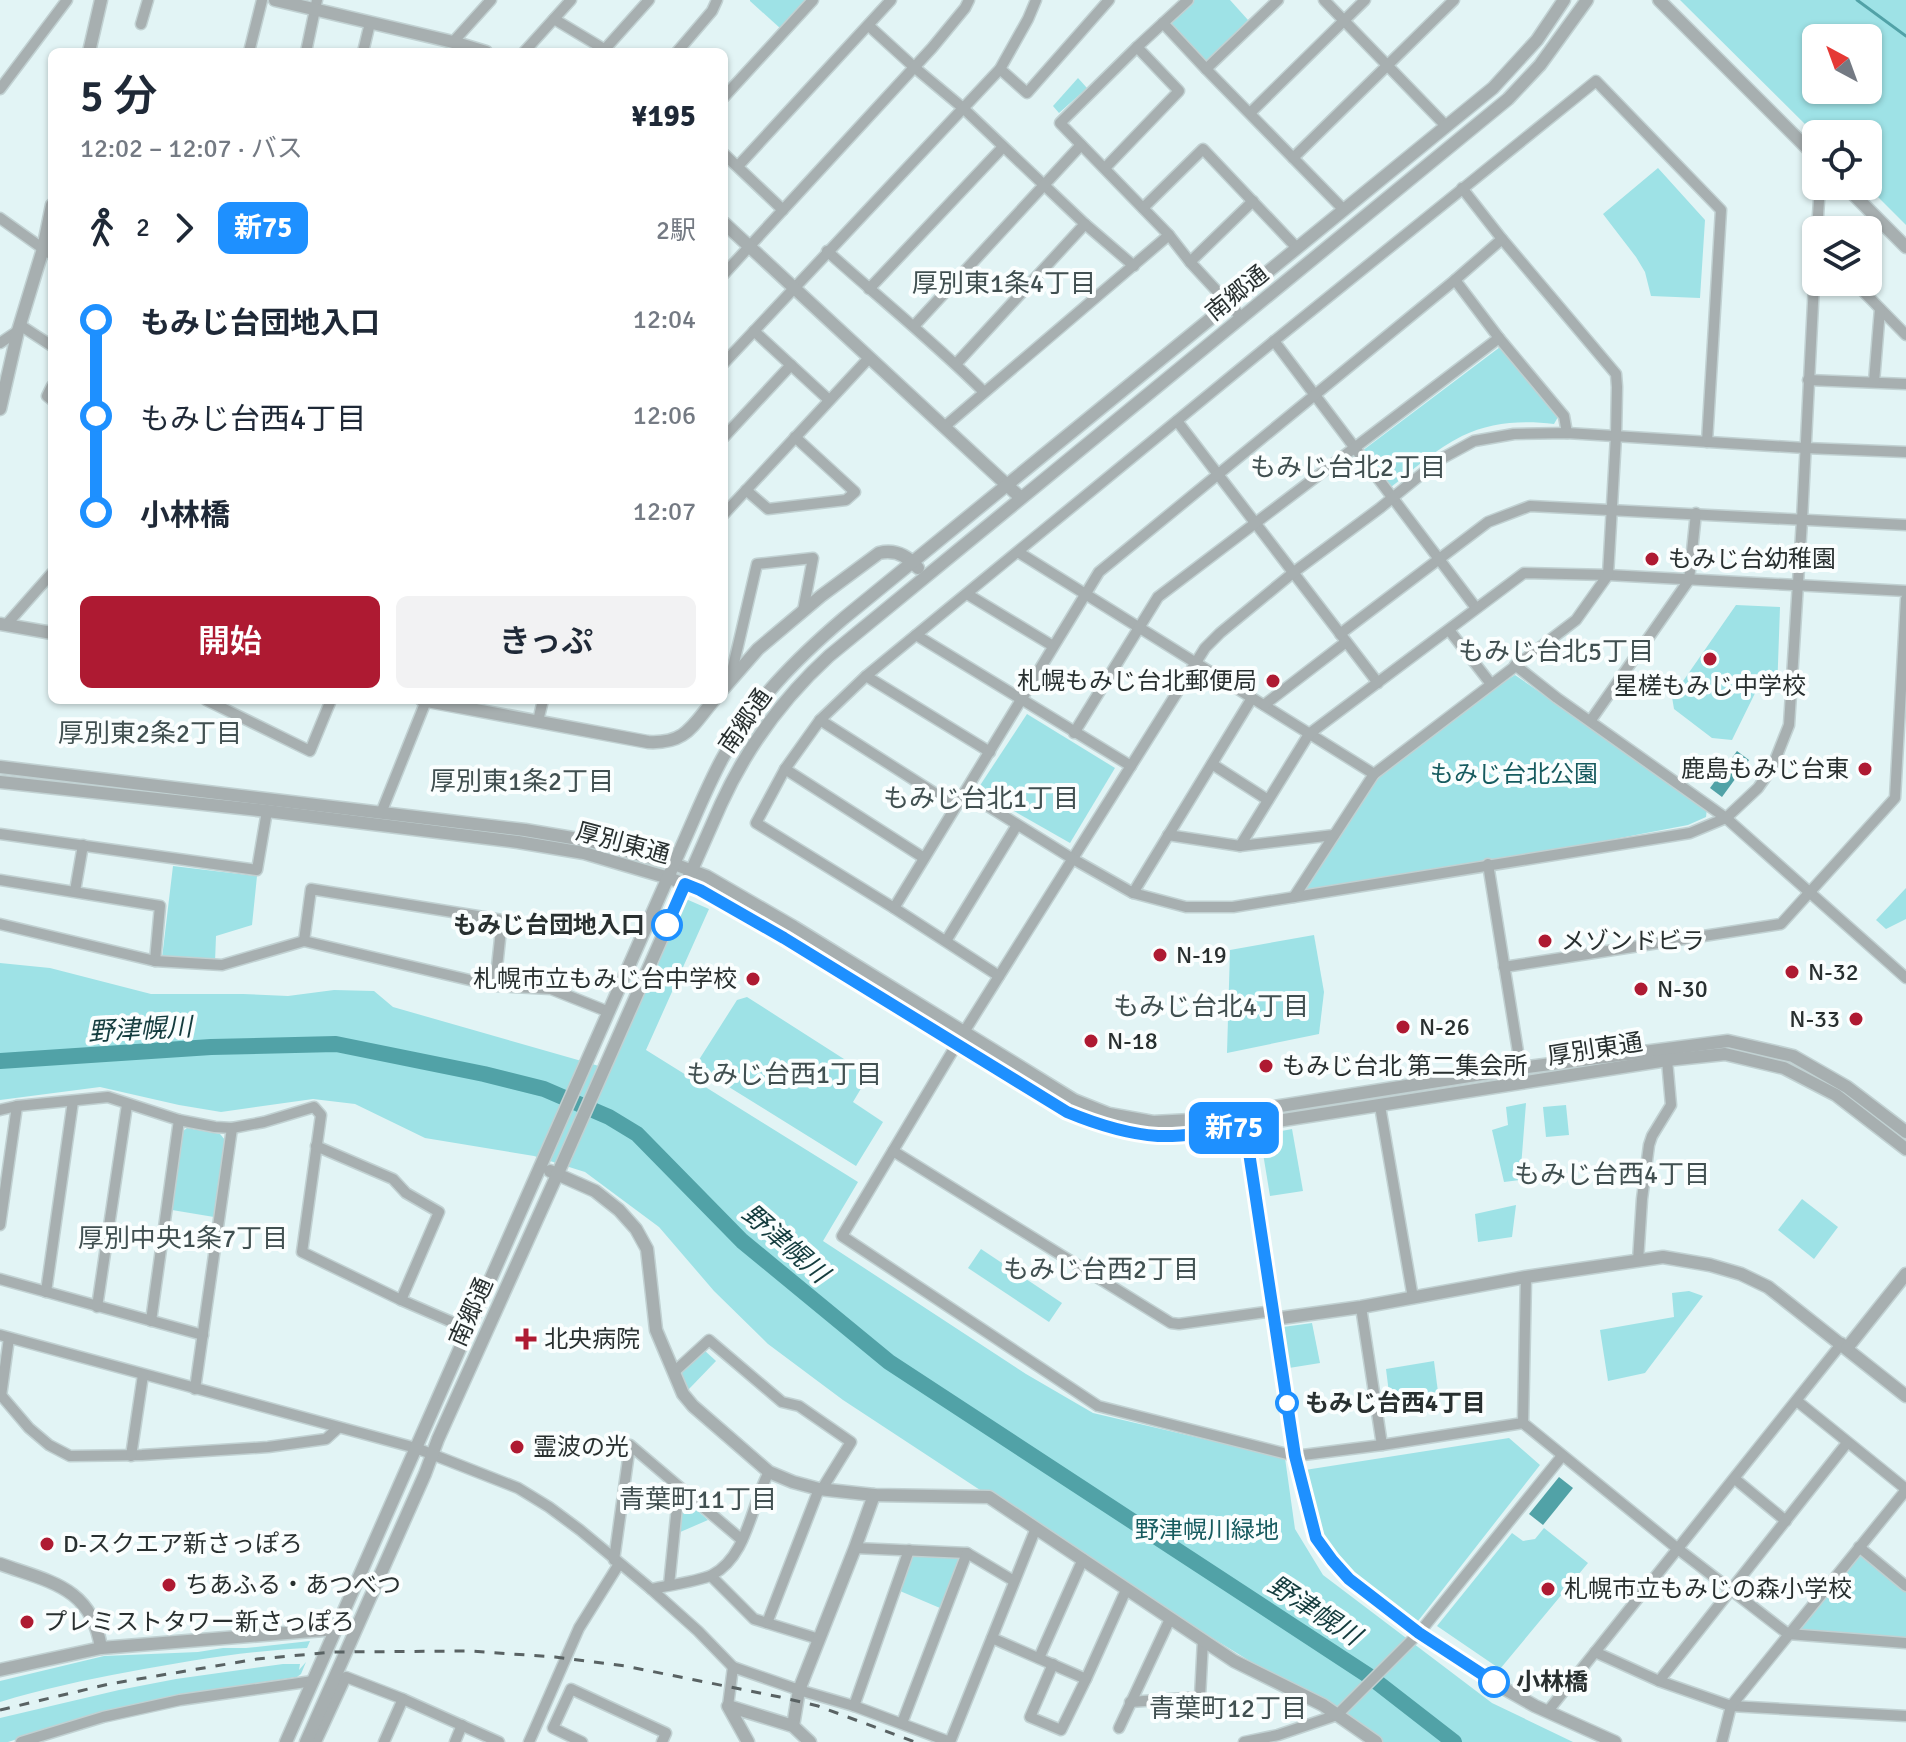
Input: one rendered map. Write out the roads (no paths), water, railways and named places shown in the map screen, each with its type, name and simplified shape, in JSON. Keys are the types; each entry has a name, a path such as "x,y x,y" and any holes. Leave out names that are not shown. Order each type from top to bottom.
{"street":[{"path":"0,89 67,0"},
{"path":"90,48 101,0"},
{"path":"141,24 148,0"},
{"path":"250,48 262,0"},
{"path":"275,0 316,5 370,23 473,48"},
{"path":"453,42 491,0"},
{"path":"528,48 571,0"},
{"path":"609,48 649,0"},
{"path":"680,48 712,11 717,0"},
{"path":"728,93 813,0"},
{"path":"738,166 891,0"},
{"path":"728,270 914,67 969,0"},
{"path":"728,359 1000,69 1036,0"},
{"path":"1000,69 1031,96 1109,0"},
{"path":"1188,0 1060,123 1169,235 1242,318"},
{"path":"1206,69 1278,0"},
{"path":"1324,0 1446,126"},
{"path":"1250,113 1365,0"},
{"path":"1293,158 1454,0"},
{"name":"南郷通","path":"286,1742 721,760 758,703 816,642 1493,88 1537,40 1564,0"},
{"name":"南郷通","path":"306,1742 731,781 775,712 829,656 1508,99 1540,65 1587,0"},
{"path":"1659,0 1802,143"},
{"path":"307,48 316,5"},
{"path":"554,19 604,48"},
{"path":"364,48 370,23"},
{"path":"1163,23 1344,210"},
{"path":"869,26 1134,266"},
{"path":"1105,168 1179,91 1137,47"},
{"path":"999,976 756,823 785,769 820,720 866,676 1596,81 1721,210 1707,442"},
{"path":"914,326 1081,145"},
{"path":"869,289 1003,147"},
{"path":"1143,208 1203,149 1297,248"},
{"path":"728,157 783,210"},
{"path":"1294,897 1374,774 1576,620 1608,575 1616,436 1616,374 1462,188"},
{"path":"1859,200 1906,247"},
{"path":"1190,262 1253,201"},
{"path":"0,218 48,252 19,328 0,409"},
{"path":"956,364 1085,224"},
{"path":"728,227 1021,498"},
{"path":"944,427 1169,235"},
{"path":"894,908 1099,572 1502,239"},
{"path":"827,251 984,392"},
{"path":"1455,280 1564,416 1567,433"},
{"path":"965,792 1133,893 1186,907 1233,907 1690,833 1726,818 1758,788 1772,768 1789,725 1813,296"},
{"path":"1867,296 1906,335"},
{"path":"1874,382 1880,309"},
{"path":"0,343 19,328"},
{"path":"19,328 48,344"},
{"path":"754,331 829,400"},
{"path":"1074,733 1158,597 1499,338"},
{"path":"1274,341 1476,608"},
{"path":"728,510 869,358"},
{"path":"728,433 791,365"},
{"path":"1808,380 1906,384"},
{"path":"1177,421 1378,683"},
{"path":"1906,452 1567,433 1514,434 1474,441 1439,460 1294,572 1205,648 956,1044 842,1236 1098,1406 1295,1456 1523,1423 1788,1634 1906,1643"},
{"path":"746,490 768,509 846,500 855,492 795,437"},
{"path":"1264,705 1438,559 1488,522 1530,506 1906,525"},
{"path":"1591,720 1689,580 1696,513"},
{"path":"1018,552 1374,774"},
{"path":"728,684 758,649 879,553 900,553 913,562 925,577"},
{"path":"728,681 757,564 813,558 803,611"},
{"path":"1240,846 1309,734 1524,573 1906,591"},
{"path":"3,624 48,577"},
{"path":"967,594 1053,646"},
{"path":"1504,967 1781,924 1895,798 1906,599"},
{"path":"3,624 48,632"},
{"path":"1449,630 1491,684"},
{"path":"916,635 1131,766"},
{"path":"1515,665 1726,818 1906,978"},
{"path":"866,676 990,752"},
{"path":"1133,893 1252,698"},
{"path":"214,704 310,751 329,704"},
{"path":"381,813 422,704"},
{"path":"446,704 666,743 684,736 711,704"},
{"path":"538,721 542,704"},
{"path":"820,720 955,806"},
{"path":"1212,764 1268,800"},
{"name":"厚別東通","path":"0,767 525,830 590,841 674,864 706,876 1074,1100 1109,1114 1153,1122 1244,1119 1380,1106 1667,1060 1725,1054 1784,1068 1836,1095 1906,1149"},
{"path":"785,769 924,858"},
{"name":"厚別東通","path":"0,782 518,842 584,853 669,878 700,890 784,938 1067,1112 1103,1126 1157,1136 1194,1134 1244,1119 1520,1068 1728,1041 1793,1056 1847,1087 1906,1132"},
{"path":"0,834 257,870 267,811"},
{"path":"946,941 1017,825"},
{"path":"1168,835 1240,846 1334,835"},
{"path":"75,891 83,845"},
{"path":"1488,864 1523,1083"},
{"path":"0,880 160,906 155,961"},
{"path":"304,941 311,889 502,920 495,986"},
{"path":"0,924 155,961 222,965 304,941 495,986 551,989 609,1012"},
{"path":"1638,1261 1649,1145 1671,1105 1667,1060"},
{"path":"0,1110 108,1097 179,1120 232,1128 314,1107 321,1115 302,1252 468,1329"},
{"path":"46,1292 73,1101"},
{"path":"97,1307 127,1105"},
{"path":"0,1225 17,1106"},
{"path":"1380,1106 1413,1298"},
{"path":"1244,1119 1295,1456 1316,1538 1349,1579 1419,1633 1505,1689 1612,1742"},
{"path":"151,1321 179,1120"},
{"path":"195,1389 232,1128"},
{"path":"316,1146 393,1179 406,1193 439,1212 401,1300"},
{"path":"893,1151 1171,1323 1361,1307 1526,1277 1663,1257 1710,1265 1741,1274 1768,1287 1906,1396"},
{"path":"540,1167 595,1191 636,1229 647,1249 656,1330 683,1394 769,1472 820,1489 874,1495 989,1497 1234,1661 1323,1705 1342,1710 1376,1742"},
{"path":"1548,1711 1797,1401 1906,1274"},
{"path":"1523,1423 1526,1277"},
{"path":"0,1279 203,1335"},
{"path":"1361,1307 1382,1445"},
{"path":"338,1428 326,1439 268,1447 131,1456 70,1456 49,1445 29,1428 1,1395 4,1336 416,1448 518,1488 559,1515 651,1589 733,1667 854,1706 950,1742 1036,1528"},
{"path":"674,1372 709,1340 782,1402 799,1406 851,1442 820,1489 767,1623"},
{"path":"131,1456 143,1375"},
{"path":"1722,1742 1731,1706 1906,1490 1797,1401"},
{"path":"1659,1681 1847,1443"},
{"path":"529,1742 579,1628 616,1562 630,1445 742,1540"},
{"path":"1244,1742 1279,1738 1342,1710 1419,1633 1562,1456"},
{"path":"651,1589 711,1576 730,1561 742,1540 769,1472"},
{"path":"1735,1479 1786,1521"},
{"path":"669,1585 679,1487"},
{"path":"793,1726 799,1690 874,1495"},
{"path":"1859,1547 1906,1586"},
{"path":"855,1548 967,1553 1014,1581"},
{"path":"854,1706 909,1550"},
{"path":"902,1723 967,1553"},
{"path":"1039,1658 1083,1559"},
{"path":"0,1564 51,1582 79,1599 95,1623 101,1648"},
{"path":"711,1576 754,1619 819,1639"},
{"path":"1053,1664 1030,1717 1061,1730 1126,1590"},
{"path":"1119,1728 1170,1619"},
{"path":"0,1670 101,1648 336,1629"},
{"path":"992,1638 1086,1679"},
{"path":"1130,1702 1200,1697 1203,1640"},
{"path":"1595,1652 1659,1681 1731,1706 1906,1716"},
{"path":"733,1667 728,1706 748,1742"},
{"path":"316,1742 346,1677 499,1742"},
{"path":"21,1742 103,1717 166,1703 313,1681"},
{"path":"582,1742 553,1728 571,1689 666,1733 662,1742"},
{"path":"384,1742 403,1699"},
{"path":"728,1706 793,1726 810,1742"},
{"path":"544,1710 559,1714"},
{"path":"455,1742 462,1725"}],"waterway":[{"path":"1857,0 1906,36"},
{"name":"野津幌川","path":"0,1061 211,1047 336,1044 544,1089 609,1117 637,1134 742,1241 889,1362 1369,1676 1454,1742"}],"railway":[{"path":"0,1710 109,1684 257,1659 334,1652 470,1651 625,1666 780,1697 818,1706 915,1742"}],"place":[{"name":"もみじ台幼稚園","path":"1652,559"},
{"name":"星槎もみじ中学校","path":"1710,659"},
{"name":"札幌もみじ台北郵便局","path":"1273,681"},
{"name":"鹿島もみじ台東","path":"1865,769"},
{"name":"もみじ台団地入口","path":"667,925"},
{"name":"メゾンドビラ","path":"1545,941"},
{"name":"N-19","path":"1160,955"},
{"name":"N-32","path":"1792,972"},
{"name":"札幌市立もみじ台中学校","path":"753,979"},
{"name":"N-30","path":"1641,989"},
{"name":"N-33","path":"1856,1019"},
{"name":"N-26","path":"1403,1027"},
{"name":"N-18","path":"1091,1041"},
{"name":"もみじ台北 第二集会所","path":"1266,1066"},
{"name":"北央病院","path":"526,1339"},
{"name":"もみじ台西4丁目","path":"1287,1403"},
{"name":"霊波の光","path":"517,1447"},
{"name":"D-スクエア新さっぽろ","path":"47,1544"},
{"name":"ちあふる・あつべつ","path":"169,1585"},
{"name":"札幌市立もみじの森小学校","path":"1548,1589"},
{"name":"プレミストタワー新さっぽろ","path":"27,1622"},
{"name":"小林橋","path":"1494,1682"}],"district":[{"name":"厚別東1条4丁目","path":"1004,284"},
{"name":"もみじ台北2丁目","path":"1348,468"},
{"name":"もみじ台北5丁目","path":"1556,652"},
{"name":"厚別東2条2丁目","path":"150,734"},
{"name":"厚別東1条2丁目","path":"522,782"},
{"name":"もみじ台北1丁目","path":"981,799"},
{"name":"もみじ台北4丁目","path":"1211,1007"},
{"name":"もみじ台西1丁目","path":"784,1075"},
{"name":"もみじ台西4丁目","path":"1612,1175"},
{"name":"厚別中央1条7丁目","path":"183,1239"},
{"name":"もみじ台西2丁目","path":"1101,1270"},
{"name":"青葉町11丁目","path":"698,1500"},
{"name":"青葉町12丁目","path":"1228,1709"}],"park label":[{"name":"もみじ台北公園","path":"1514,774"},
{"name":"野津幌川緑地","path":"1207,1530"}]}
